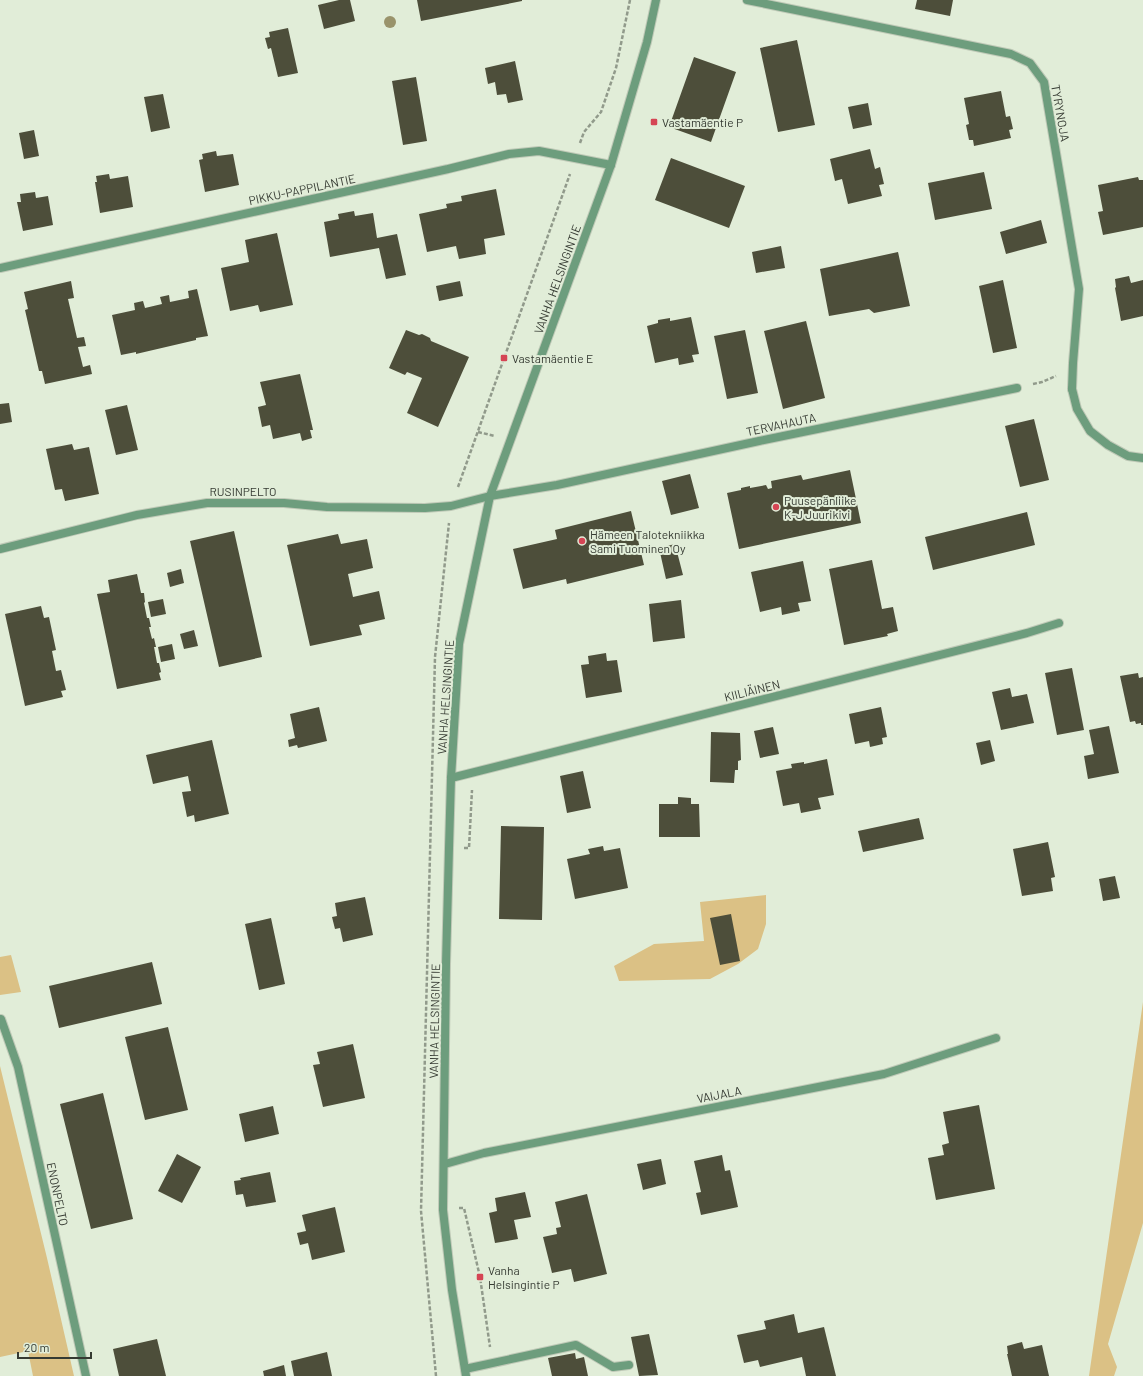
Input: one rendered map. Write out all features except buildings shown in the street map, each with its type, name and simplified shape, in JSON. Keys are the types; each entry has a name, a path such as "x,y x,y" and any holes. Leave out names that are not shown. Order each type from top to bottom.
{"street":[{"name":"VANHA HELSINGINTIE","path":"466,1372 452,1290 443,1210 445,1164 446,964 451,778 459,644 490,496 611,165 647,42 656,0"},
{"name":"TYRYNOJA","path":"746,0 1011,54 1030,63 1044,82 1079,289 1072,389 1077,409 1090,431 1108,445 1128,456 1143,458"},
{"name":"PIKKU-PAPPILANTIE","path":"0,268 448,169 509,154 539,152 611,165"},
{"name":"TERVAHAUTA","path":"490,496 557,486 759,441 1017,388"},
{"name":"RUSINPELTO","path":"0,549 137,515 207,503 284,503 327,508 424,508 451,506 490,496"},
{"name":"KIILIÄINEN","path":"451,778 1026,633 1059,623"},
{"name":"ENONPELTO","path":"1,1019 18,1067 86,1376"},
{"name":"VAIJALA","path":"445,1164 491,1152 884,1074 996,1038"},
{"path":"466,1372 492,1363 576,1345 613,1367 629,1365"}],"path":[{"path":"1017,388 1042,382 1058,375 1073,363"},
{"path":"421,1210 464,1208 480,1277 492,1363"}],"shaded area":[{"path":"766,895 766,924 758,949 738,964 710,979 619,981 614,966 654,944 704,941 700,902"},
{"path":"11,955 21,992 0,995 0,957"},
{"path":"1143,1002 1143,1223 1108,1344 1117,1367 1114,1376 1089,1376"},
{"path":"0,1066 74,1376 33,1376 28,1351 0,1357"}],"place":[{"name":"Vastamäentie P","path":"654,122"},
{"name":"Vastamäentie E","path":"504,358"},
{"name":"Puusepänliike K-J Juurikivi","path":"776,507"},
{"name":"Hämeen Talotekniikka Sami Tuominen Oy","path":"582,541"},
{"name":"Vanha Helsingintie P","path":"480,1277"}]}
